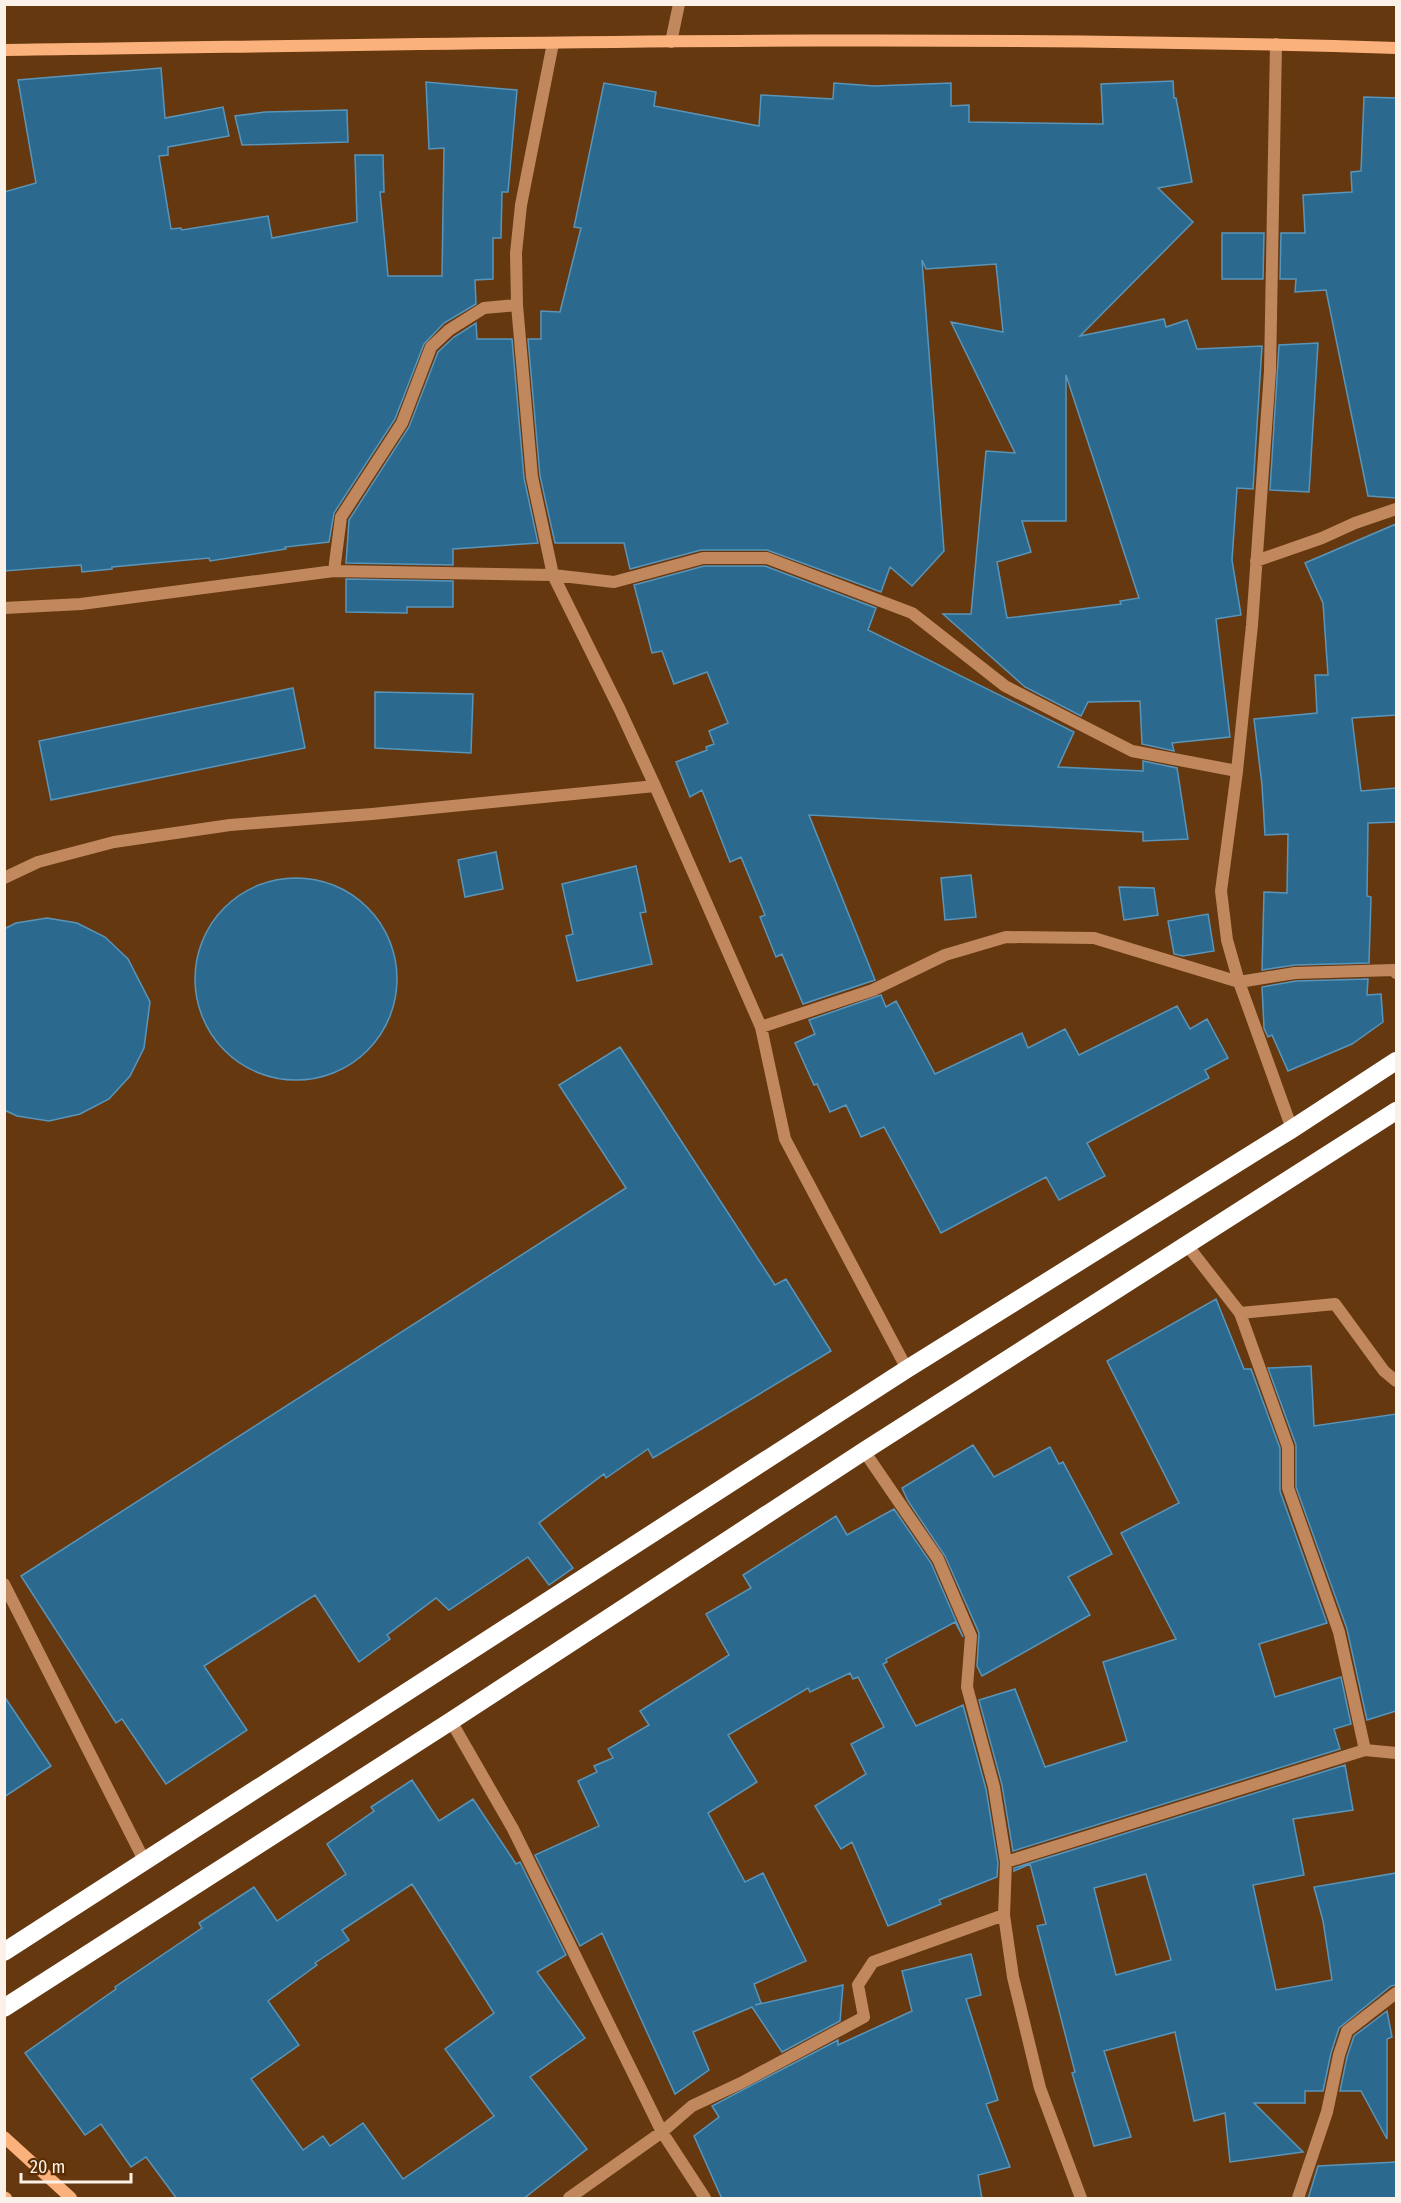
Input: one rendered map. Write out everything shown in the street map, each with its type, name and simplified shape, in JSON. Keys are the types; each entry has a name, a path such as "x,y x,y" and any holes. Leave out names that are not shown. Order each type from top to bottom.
{"highway":[{"path":"4,1952 907,1369 1292,1129 1396,1061"},
{"path":"4,2008 451,1721 864,1451 1396,1111"}],"street":[{"path":"671,42 679,4"},
{"path":"4,50 671,42 1152,42 1396,48"},
{"path":"553,43 521,205 516,253 517,305 532,477 553,575 655,786 762,1027 785,1139 907,1369"},
{"path":"1276,44 1270,371 1237,771 1221,891 1227,940 1239,982 1292,1129"},
{"path":"334,571 341,517 402,423 431,347 449,330 484,308 517,305"},
{"path":"1256,561 1396,509"},
{"path":"4,608 81,604 334,571 553,575 614,582 703,558 767,558 912,613 1005,686 1132,751 1237,771"},
{"path":"4,878 38,861 114,842 230,825 372,814 655,786"},
{"path":"762,1027 873,990 945,955 1006,937 1094,938 1239,982 1295,973 1394,970 1396,973"},
{"path":"1187,1245 1240,1313 1288,1447 1288,1488 1339,1632 1365,1750"},
{"path":"1240,1313 1335,1305 1384,1371 1396,1382"},
{"path":"864,1451 938,1559 972,1636 967,1687 994,1787 1006,1862 1004,1915 1013,1977 1040,2088 1081,2199"},
{"path":"4,1584 145,1862"},
{"path":"451,1721 513,1829 662,2132 705,2199"},
{"path":"1006,1862 1365,1750 1396,1753"},
{"path":"569,2199 662,2132 692,2106 741,2083 864,2017 858,1985 873,1962 1004,1915"},
{"path":"1298,2199 1327,2112 1339,2055 1347,2031 1396,1993"},
{"path":"4,2137 71,2199"}],"building":[{"path":"161,68 165,118 223,107 229,136 168,147 168,155 159,156 171,229 181,228 182,230 268,216 272,238 357,222 355,155 383,155 384,192 380,192 388,276 442,276 444,148 429,149 426,82 517,90 508,192 502,192 501,238 493,238 493,279 475,280 476,304 444,323 424,344 395,419 334,513 329,542 285,547 286,549 210,561 209,558 82,572 81,565 4,571 4,192 36,183 18,80"},
{"path":"1173,81 1174,98 1176,98 1192,182 1158,188 1193,222 1080,336 1164,319 1166,327 1187,320 1197,349 1262,346 1253,489 1237,488 1232,560 1241,615 1216,619 1230,737 1172,743 1174,751 1142,744 1140,701 1088,702 1081,716 1025,687 943,614 971,614 986,451 1015,453 951,322 1003,332 996,264 926,269 922,260 944,551 912,586 890,567 881,592 767,550 701,550 630,569 624,543 555,543 540,476 528,339 541,339 541,311 560,312 581,228 574,227 604,83 656,92 654,106 759,126 761,95 833,99 834,83 874,86 951,83 951,106 969,105 969,122 1103,124 1101,84","holes":["1066,375 1139,598 1120,601 1121,604 1007,618 997,562 1031,552 1022,521 1066,521"]},
{"path":"1364,97 1396,98 1396,498 1368,496 1326,290 1295,292 1296,279 1280,279 1281,233 1305,233 1303,195 1352,192 1351,172 1361,171"},
{"path":"347,110 348,142 242,145 235,116 265,112"},
{"path":"1222,233 1264,233 1263,279 1222,279"},
{"path":"476,323 477,339 512,339 524,478 538,543 453,549 453,565 346,563 349,520 409,427 438,352 454,337"},
{"path":"1318,343 1309,492 1270,490 1279,345"},
{"path":"1396,524 1396,715 1352,718 1361,791 1396,788 1396,822 1368,823 1367,896 1371,897 1369,963 1295,965 1262,970 1264,892 1287,893 1288,834 1265,835 1254,719 1317,713 1315,675 1328,675 1323,603 1305,563"},
{"path":"704,566 765,566 876,608 868,630 1074,732 1058,767 1143,771 1143,761 1177,768 1188,839 1143,841 1143,832 809,815 875,980 803,1004 782,954 776,957 760,917 765,915 741,857 730,862 702,790 690,797 676,762 707,750 706,747 714,744 709,731 728,723 707,672 674,684 662,651 652,653 634,585"},
{"path":"346,579 453,581 453,607 407,607 407,613 346,612"},
{"path":"293,688 305,748 51,800 39,741"},
{"path":"375,692 473,694 471,753 375,748"},
{"path":"496,852 503,889 465,897 458,860"},
{"path":"636,866 646,912 640,913 652,964 577,981 566,936 573,934 562,884"},
{"path":"971,875 976,917 945,920 941,878"},
{"path":"296,878 316,880 335,886 352,895 374,915 389,940 395,959 397,979 395,999 389,1018 380,1035 360,1057 335,1072 316,1078 296,1080 276,1078 257,1072 240,1063 218,1043 203,1018 197,999 195,979 197,959 203,940 212,923 232,901 257,886 276,880"},
{"path":"1119,887 1154,888 1158,915 1124,920"},
{"path":"1208,914 1214,951 1183,956 1174,954 1168,921"},
{"path":"47,918 77,923 105,937 128,959 150,1002 144,1048 130,1076 109,1099 80,1114 49,1121 17,1116 4,1110 4,929 16,923"},
{"path":"1368,979 1367,995 1381,994 1383,1022 1352,1044 1288,1071 1272,1035 1268,1037 1264,1028 1262,987 1296,981"},
{"path":"881,995 886,1007 896,1001 935,1074 1022,1033 1028,1048 1065,1029 1079,1055 1177,1006 1190,1029 1207,1019 1228,1058 1205,1070 1209,1078 1087,1143 1105,1176 1059,1200 1046,1177 941,1233 884,1127 861,1137 846,1105 830,1112 817,1084 814,1085 795,1043 815,1034 809,1020"},
{"path":"620,1047 775,1285 786,1279 831,1351 653,1458 648,1449 606,1478 604,1474 539,1523 573,1568 549,1585 528,1557 449,1610 436,1598 387,1635 390,1639 359,1662 315,1595 204,1666 247,1730 166,1784 122,1719 116,1723 21,1576 626,1188 559,1085"},
{"path":"1216,1299 1244,1369 1251,1369 1280,1448 1280,1491 1327,1623 1259,1644 1275,1697 1341,1677 1351,1724 1334,1729 1340,1749 1013,1851 1002,1785 979,1700 1015,1689 1045,1767 1127,1741 1103,1662 1176,1639 1121,1533 1179,1503 1107,1361"},
{"path":"1311,1366 1314,1426 1396,1414 1396,1711 1367,1720 1347,1629 1296,1487 1296,1445 1268,1368"},
{"path":"973,1445 994,1477 1050,1447 1059,1464 1063,1462 1112,1554 1068,1577 1090,1615 982,1676 977,1666 979,1633 945,1556 908,1501 902,1488"},
{"path":"894,1509 931,1563 963,1637 955,1622 886,1659 887,1662 883,1664 916,1726 963,1705 986,1789 998,1863 997,1877 939,1900 941,1904 888,1926 852,1842 841,1849 815,1806 866,1774 851,1744 884,1727 858,1677 853,1679 850,1673 810,1692 808,1688 728,1735 757,1782 708,1813 745,1882 763,1873 806,1961 754,1984 761,2003 755,2005 843,1985 840,2021 782,2052 752,2007 693,2032 709,2070 675,2094 602,1933 580,1946 535,1855 599,1826 578,1781 597,1772 594,1766 613,1758 608,1749 649,1725 640,1711 729,1655 706,1614 751,1588 743,1575 836,1516 847,1535"},
{"path":"4,1696 51,1766 4,1797"},
{"path":"1345,1765 1353,1810 1293,1819 1304,1875 1253,1885 1276,1990 1332,1980 1323,1921 1314,1887 1396,1873 1396,1985 1391,1986 1339,2028 1323,2091 1305,2091 1305,2103 1254,2103 1303,2152 1230,2162 1225,2113 1194,2121 1175,2032 1104,2051 1131,2137 1094,2146 1072,2073 1075,2072 1037,1926 1046,1924 1030,1864 1014,1871 1014,1868","holes":["1146,1874 1171,1960 1116,1975 1094,1888"]},
{"path":"412,1780 439,1821 473,1799 516,1864 520,1862 566,1955 537,1972 585,2038 530,2077 587,2149 523,2199 177,2199 146,2157 131,2167 101,2124 85,2135 25,2053 116,1989 115,1987 202,1928 199,1923 254,1887 277,1921 346,1874 327,1844 374,1811 371,1807","holes":["412,1884 494,2013 445,2049 494,2116 403,2179 363,2123 330,2146 323,2136 303,2150 251,2079 299,2045 268,2001 317,1965 315,1963 349,1940 342,1930"]},
{"path":"971,1954 981,1995 966,1999 998,2100 986,2104 1010,2167 978,2175 982,2199 722,2199 694,2136 719,2117 712,2106 838,2040 838,2045 912,2011 902,1971"},
{"path":"1387,2011 1392,2037 1387,2039 1387,2139 1361,2091 1340,2091 1354,2036"},
{"path":"1396,2162 1396,2199 1308,2199 1318,2166"}]}
